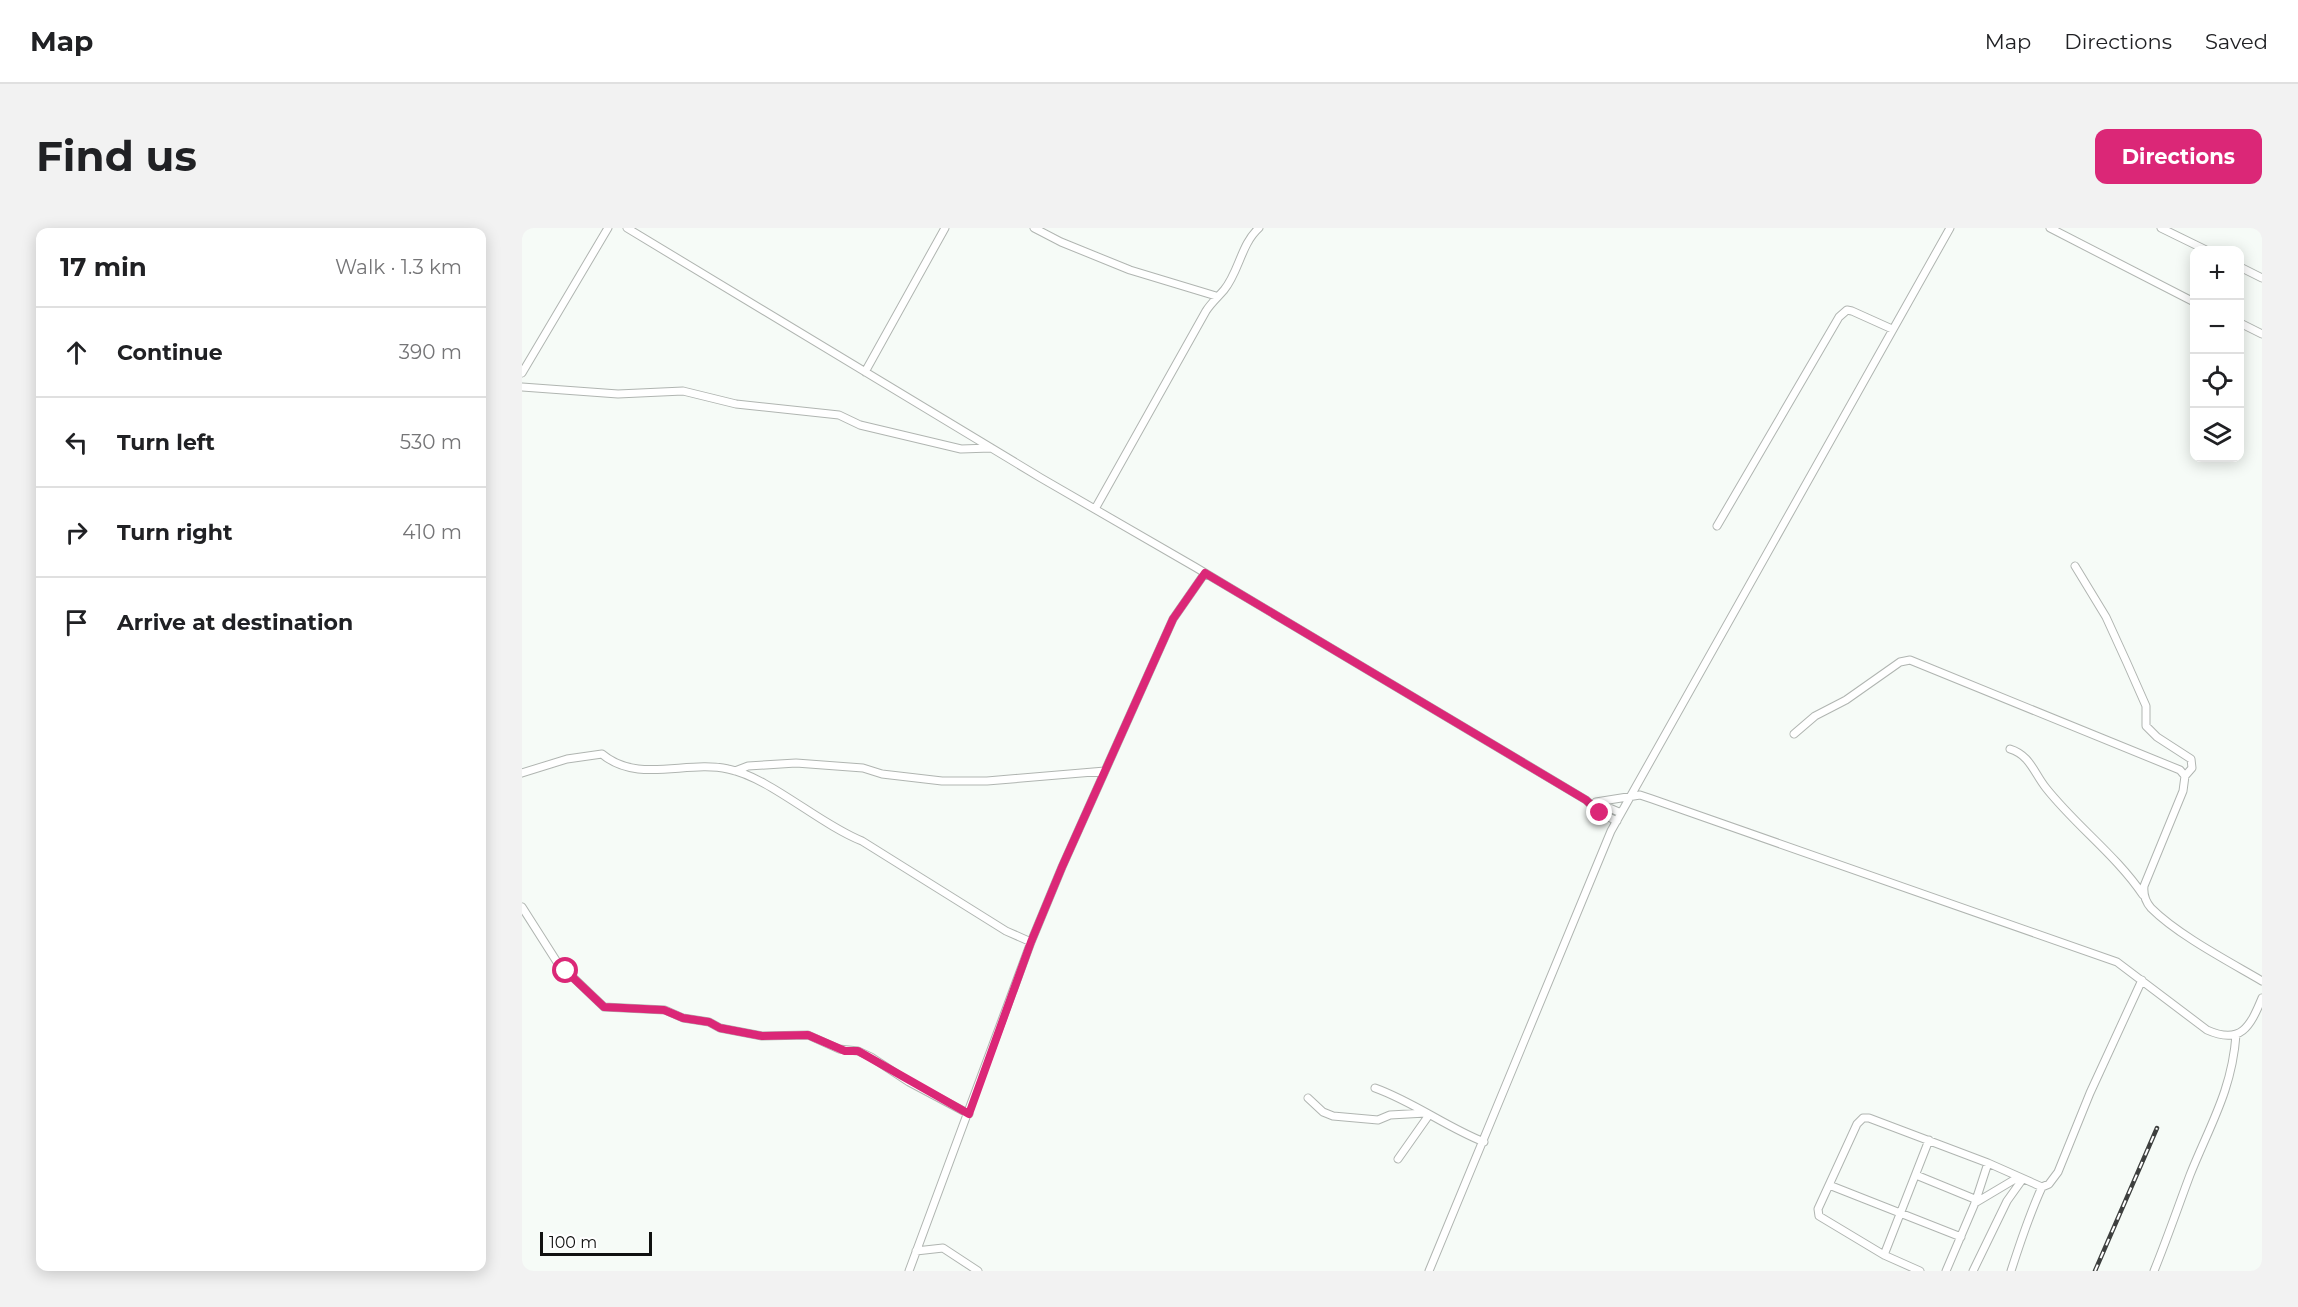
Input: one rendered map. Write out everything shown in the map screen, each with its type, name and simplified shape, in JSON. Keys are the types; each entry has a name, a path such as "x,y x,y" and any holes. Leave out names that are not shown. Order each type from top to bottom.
{"street":[{"path":"522,373 608,228"},
{"path":"627,228 991,448 1586,800 1600,813 1611,831"},
{"path":"865,372 945,228"},
{"path":"1034,228 1061,242 1130,270 1216,296"},
{"path":"1095,509 1144,417 1216,296 1225,288 1250,238 1259,228"},
{"path":"1429,1271 1611,831 1950,228"},
{"path":"2050,228 2190,300"},
{"path":"2161,228 2198,246"},
{"path":"2244,269 2262,278"},
{"path":"1717,526 1839,317 1846,310 1852,311 1892,328"},
{"path":"2244,325 2262,334"},
{"path":"522,387 618,394 683,391 736,404 839,415 860,424 961,449 991,448"},
{"path":"2075,566 2106,617 2127,663 2146,706 2146,726 2157,737 2191,759 2192,768 2185,776 2183,791 2144,886 2143,895"},
{"path":"909,1271 1031,942 1173,619 1205,573"},
{"path":"1794,734 1815,716 1840,704 1900,662 1910,660 2171,766 2185,776"},
{"path":"2010,748 2025,756 2060,806 2122,866 2151,908 2262,981"},
{"path":"522,773 567,759 602,754 619,766 633,770 712,767 735,771 758,781 837,829 862,841 1006,931 1031,942"},
{"path":"735,771 748,766 796,764 863,768 882,774 942,782 996,781 1105,771"},
{"path":"1596,802 1640,795 2116,962 2208,1030 2223,1037 2236,1035 2247,1028 2262,998"},
{"path":"1586,800 1621,813"},
{"path":"1600,813 1617,821"},
{"path":"522,907 557,962 604,1007 664,1010 683,1018 709,1022 720,1028 762,1036 808,1035 839,1049 858,1051 871,1057 909,1082 969,1114"},
{"path":"2011,1271 2022,1245 2027,1220 2042,1187 2049,1184 2058,1172 2090,1093 2142,980"},
{"path":"2154,1271 2231,1078 2236,1035"},
{"path":"1375,1088 1403,1099 1457,1131 1484,1142"},
{"path":"1308,1098 1323,1112 1333,1116 1378,1120 1390,1115 1428,1114"},
{"path":"1398,1159 1428,1114"},
{"path":"1920,1271 1884,1255 1819,1216 1818,1209 1853,1131 1863,1118 1929,1140 2042,1187"},
{"path":"1884,1255 1929,1140"},
{"path":"1946,1271 1976,1202 1988,1163"},
{"path":"1916,1175 1976,1202"},
{"path":"1976,1202 2019,1179"},
{"path":"1973,1271 2019,1179"},
{"path":"1829,1185 1961,1237"},
{"path":"916,1251 943,1248 978,1271"}],"railway":[{"path":"2095,1271 2157,1128"}],"route":[{"path":"566,971 604,1007 664,1010 683,1018 709,1022 730,1031 772,1037 808,1035 845,1051 858,1051 969,1114 1031,942 1062,867 1173,619 1205,573 1379,679 1586,800 1600,813"}]}
